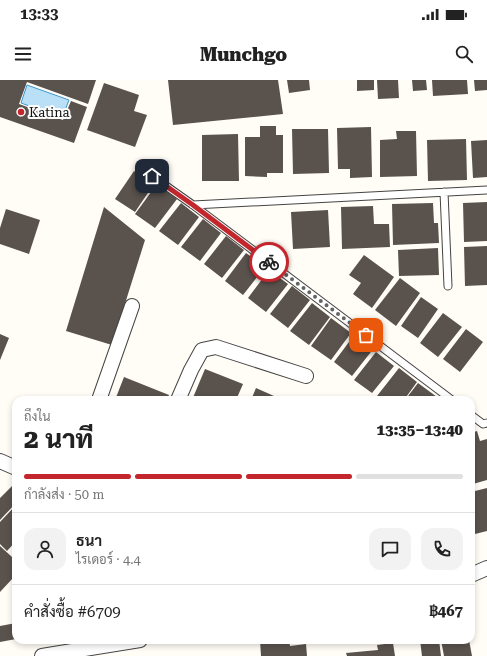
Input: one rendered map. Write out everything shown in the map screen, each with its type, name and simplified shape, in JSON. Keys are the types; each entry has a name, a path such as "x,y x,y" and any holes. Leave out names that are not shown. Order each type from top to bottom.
{"street":[{"path":"100,396 132,306"},
{"path":"180,396 202,350 216,347 306,376"},
{"path":"0,461 12,466"},
{"path":"475,573 487,568"},
{"path":"42,656 116,644"}],"lane":[{"path":"152,176 193,205 447,396"},
{"path":"193,205 487,190"},
{"path":"444,192 448,286"},
{"path":"475,417 483,424 487,423"}],"water":[{"path":"27,85 69,100 62,118 21,103"}],"building":[{"name":"Katina","path":"0,80 96,80 88,104 27,82 19,104 63,120 71,101 87,107 74,143 0,117"},
{"path":"168,80 278,80 283,114 173,125"},
{"path":"287,80 309,80 310,90 289,93"},
{"path":"357,80 374,80 374,90 357,91"},
{"path":"377,80 398,80 399,98 378,99"},
{"path":"412,80 426,80 427,90 413,91"},
{"path":"432,80 467,80 468,94 433,96"},
{"path":"474,80 487,80 487,90 475,91"},
{"path":"104,83 139,95 134,111 147,115 135,147 87,130"},
{"path":"260,126 276,126 276,135 283,135 283,173 267,173 267,177 245,176 245,137 260,137"},
{"path":"371,127 372,177 350,178 350,169 338,169 337,128"},
{"path":"292,129 328,129 329,173 293,174"},
{"path":"396,131 416,131 417,176 380,177 380,140 397,139"},
{"path":"238,134 239,181 202,181 202,135"},
{"path":"466,139 467,180 428,181 427,140"},
{"path":"487,140 487,177 473,178 471,141"},
{"path":"134,171 154,184 135,212 115,199"},
{"path":"157,184 177,199 155,228 135,214"},
{"path":"487,202 487,241 464,242 463,203"},
{"path":"181,203 199,217 178,245 159,231"},
{"path":"433,203 434,223 438,223 439,243 393,245 392,204"},
{"path":"373,206 374,224 389,224 390,247 342,249 341,207"},
{"path":"104,207 145,240 112,345 66,331"},
{"path":"6,209 40,220 29,254 0,244 0,228"},
{"path":"328,210 330,247 293,249 291,212"},
{"path":"203,219 221,233 200,261 181,247"},
{"path":"226,236 244,250 222,278 204,264"},
{"path":"487,246 487,285 465,286 464,247"},
{"path":"438,248 439,275 399,276 398,250"},
{"path":"246,253 265,267 243,295 225,281"},
{"path":"364,255 394,277 372,308 353,294 361,283 349,275"},
{"path":"269,270 288,284 266,312 248,298"},
{"path":"400,278 420,293 396,326 375,310"},
{"path":"292,286 310,300 288,328 270,314"},
{"path":"421,297 438,309 418,338 401,326"},
{"path":"312,303 330,317 309,345 290,331"},
{"path":"443,313 462,327 438,357 420,343"},
{"path":"331,318 351,333 331,360 311,346"},
{"path":"466,329 483,342 460,372 443,359"},
{"path":"0,334 9,338 0,360"},
{"path":"355,334 374,348 352,376 334,362"},
{"path":"376,352 394,366 372,393 354,380"},
{"path":"399,368 417,382 407,396 377,396"},
{"path":"205,369 243,384 238,396 194,396"},
{"path":"124,377 169,395 169,396 117,396"},
{"path":"418,383 436,396 408,396"},
{"path":"256,388 274,396 253,396"},
{"path":"477,431 480,441 487,439 487,480 475,483 475,432"},
{"path":"12,486 12,507 0,520 0,498"},
{"path":"487,488 487,531 475,534 475,491"},
{"path":"12,509 12,545 7,551 0,544 0,522"},
{"path":"0,546 12,557 12,579 0,592"},
{"path":"12,624 12,640 0,642 0,626"},
{"path":"260,644 290,644 290,646 306,644 307,656 261,656"},
{"path":"393,644 395,656 347,656 346,653 378,650 377,645"},
{"path":"420,644 440,644 441,656 422,656"},
{"path":"442,644 470,644 472,656 444,656"}],"way so far":[{"path":"269,262 366,335"}],"place":[{"name":"Katina","path":"21,112"}],"route":[{"path":"152,176 269,262"}]}
